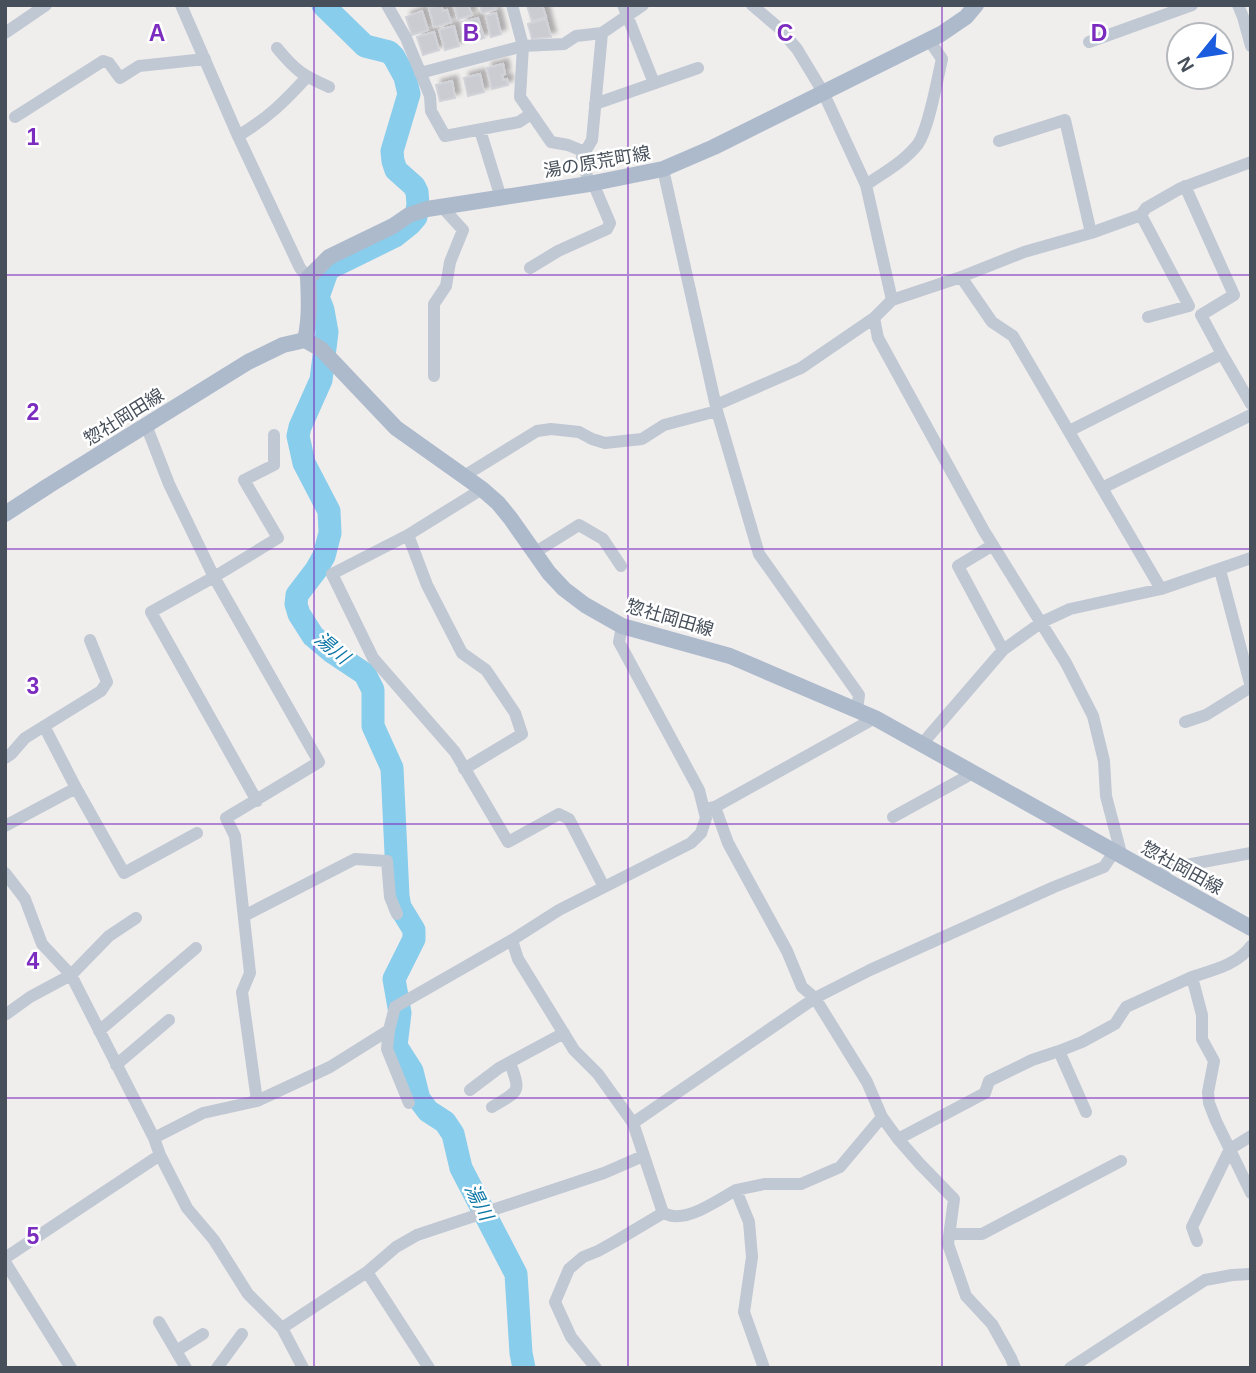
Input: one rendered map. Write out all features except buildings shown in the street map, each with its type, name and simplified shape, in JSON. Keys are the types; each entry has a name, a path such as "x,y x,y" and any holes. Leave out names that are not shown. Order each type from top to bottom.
{"main road":[{"name":"湯の原荒町線","path":"308,278 329,257 393,226 409,215 427,209 663,169 929,40 954,26 976,5"},
{"path":"304,340 308,325 308,278"},
{"name":"惣社岡田線","path":"5,514 248,362 283,345 304,340 320,349 396,428 464,475 498,503 549,573 585,605 622,626 730,656 875,718 1251,928"}],"street":[{"path":"5,33 46,5"},
{"path":"181,5 238,136 300,268 308,278"},
{"path":"387,5 406,38 430,96 431,111 445,136 519,122 531,114"},
{"path":"512,5 523,46 520,97 551,142 585,152"},
{"path":"420,73 523,46 564,44 576,36 602,33 626,10 643,5"},
{"path":"752,5 779,28 797,49 823,92 866,185 892,300"},
{"path":"1089,41 1192,5"},
{"path":"626,10 654,83"},
{"path":"1244,12 1251,47"},
{"path":"530,268 558,251 607,229 610,223 582,157 592,141 602,33"},
{"path":"866,185 904,158 918,143 926,126 942,59 929,40"},
{"path":"277,48 293,68 329,87"},
{"path":"15,117 103,61 108,63 120,78 139,66 205,59"},
{"path":"595,104 698,68"},
{"path":"238,136 276,110 307,77"},
{"path":"999,141 1065,120 1091,233"},
{"path":"480,131 501,198"},
{"path":"464,475 537,431 551,429 579,432 605,443 642,439 664,425 717,408 802,368 874,318 892,300 1024,252 1091,233 1140,215 1146,208 1185,186 1251,162"},
{"path":"663,169 717,408 759,554 859,695 857,710"},
{"path":"1185,186 1234,295 1200,315 1251,404"},
{"path":"434,376 435,304 446,286 450,262 463,230 442,207"},
{"path":"1140,215 1189,306 1148,317"},
{"path":"961,277 992,322 1013,336 1161,589"},
{"path":"633,1123 815,998 882,964 1104,867 1118,854 1106,796 1104,761 1093,716 1066,663 993,545 878,338 874,318"},
{"path":"1069,431 1222,354"},
{"path":"1102,488 1251,415"},
{"path":"146,425 169,484 214,577 319,762 226,818 235,836 244,916 250,973 242,992 257,1101"},
{"path":"257,801 151,612 278,538 244,480 274,465 274,435"},
{"path":"482,489 408,535 332,574 373,658 454,752 508,842 559,814 569,819 604,887"},
{"path":"534,553 579,525 603,539 621,566"},
{"path":"408,535 427,585 462,653 486,670 515,713 522,734 464,769"},
{"path":"993,545 958,566 1003,650"},
{"path":"922,744 1003,650 1042,622 1070,609 1161,589 1251,558"},
{"path":"1185,722 1206,715 1251,687 1220,570"},
{"path":"622,626 619,642 787,951 802,987 815,998 867,1082 882,1117 919,1164 954,1199 948,1244 966,1296 992,1324 1015,1368"},
{"path":"5,758 25,738 101,691 107,682 90,640"},
{"path":"409,1103 387,1049 395,1007 559,910 691,843 701,834 709,808 875,718"},
{"path":"44,726 124,873 197,833"},
{"path":"893,817 973,773"},
{"path":"5,826 76,788"},
{"path":"1155,874 1170,868 1251,853"},
{"path":"244,916 355,859 387,861 390,897 397,914"},
{"path":"5,873 25,899 42,944 71,975 187,1208 215,1240 248,1293 282,1328 303,1368"},
{"path":"5,1015 30,997 71,975 109,936 136,918"},
{"path":"512,940 518,960 574,1050 598,1074 633,1123 663,1213"},
{"path":"898,1139 985,1093 989,1081 1032,1060 1082,1042 1115,1024 1126,1007 1233,962 1251,946"},
{"path":"99,1031 196,948"},
{"path":"1192,977 1202,1015 1202,1039 1214,1061 1208,1092 1209,1103 1251,1192"},
{"path":"116,1065 169,1020"},
{"path":"154,1138 203,1113 257,1101 330,1066 389,1030"},
{"path":"470,1090 499,1069 564,1033"},
{"path":"1059,1051 1086,1112"},
{"path":"492,1107 516,1089 517,1082 510,1063"},
{"path":"596,1368 570,1337 555,1302 569,1269 583,1257 663,1213 674,1216 687,1214 736,1190 764,1184 801,1184 839,1167 882,1117"},
{"path":"1197,1241 1192,1227 1230,1149 1251,1136"},
{"path":"66,1366 5,1260 160,1155"},
{"path":"282,1328 367,1272 396,1247 417,1236 604,1173 643,1156"},
{"path":"950,1234 982,1234 1121,1161"},
{"path":"736,1190 749,1222 752,1257 744,1312 764,1368"},
{"path":"367,1272 429,1368"},
{"path":"1070,1368 1205,1280 1232,1275 1248,1278"},
{"path":"159,1322 186,1368"},
{"path":"218,1368 242,1334"},
{"path":"176,1351 202,1335"}],"waterway":[{"name":"湯川","path":"323,5 365,46 389,52 405,77 409,94 392,151 393,161 396,170 414,186 418,204 416,217 395,236 328,269 318,297 327,332 321,380 298,436 304,463 329,511 330,533 324,556 297,595 296,604 313,636 365,674 373,690 373,726 392,768 398,896 400,907 414,930 414,939 394,979 400,1013 396,1046 412,1071 419,1099 428,1111 445,1122 453,1134 461,1168 516,1274 524,1368"}]}
